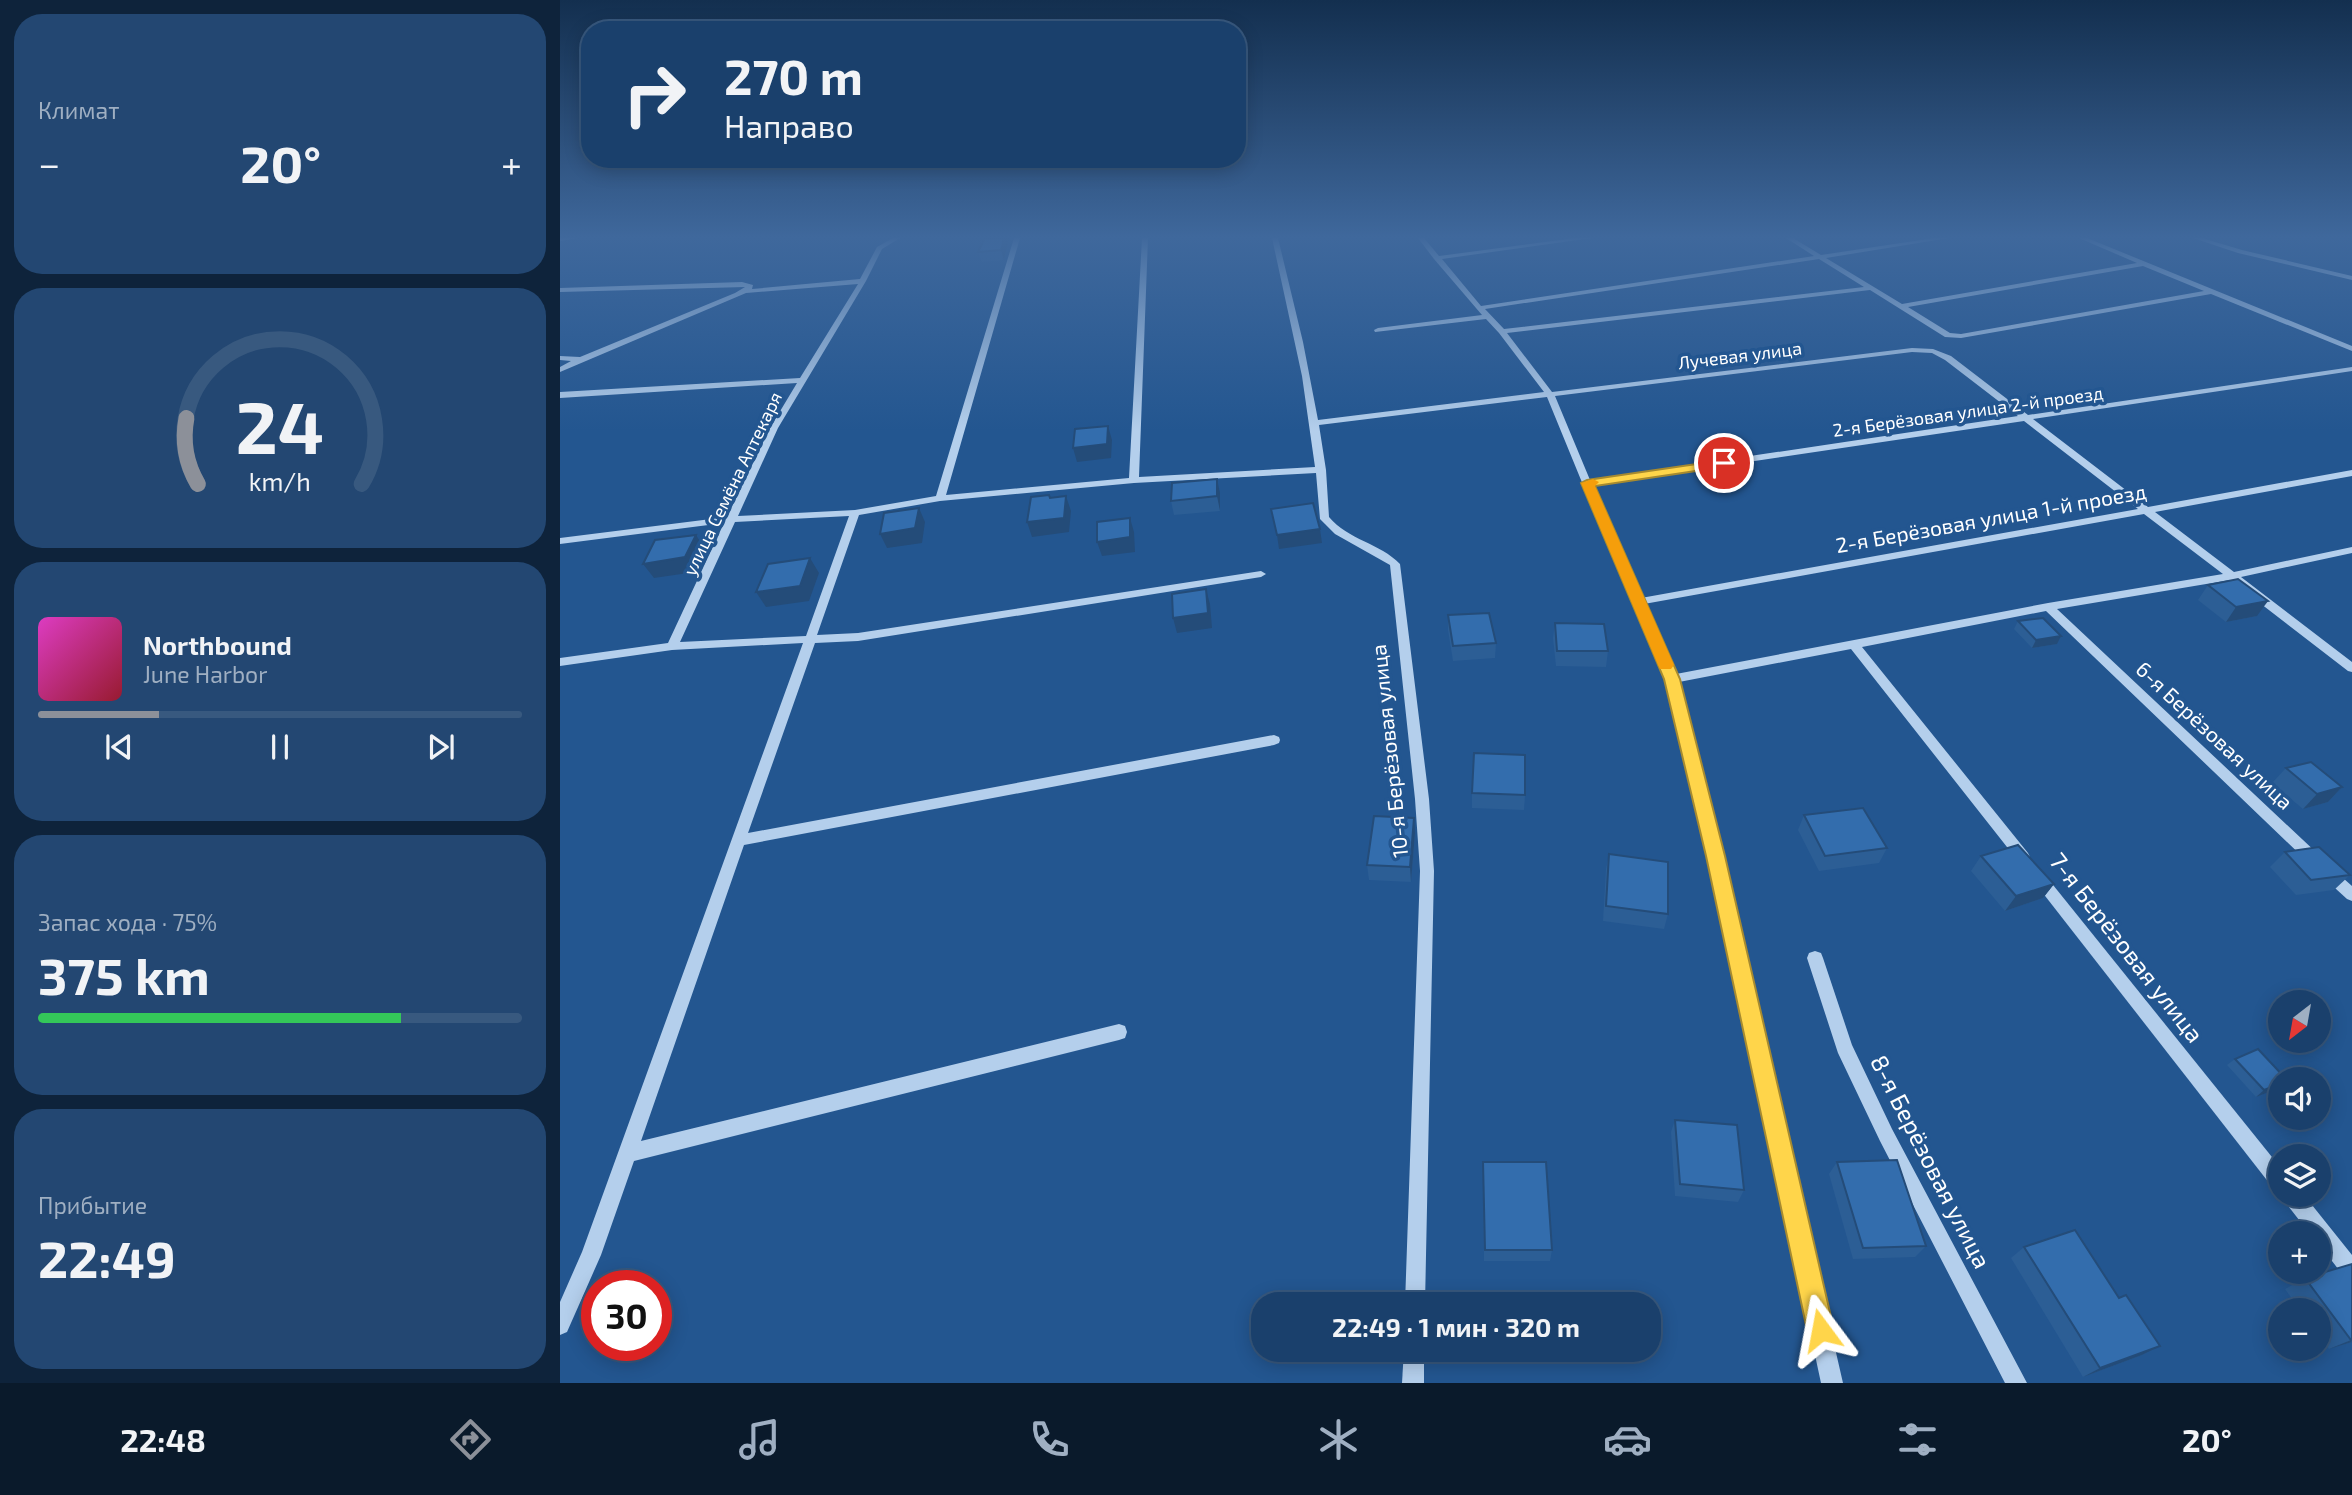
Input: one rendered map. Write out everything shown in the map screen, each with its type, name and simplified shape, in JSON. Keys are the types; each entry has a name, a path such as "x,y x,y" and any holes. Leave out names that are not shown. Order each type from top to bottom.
{"street":[{"path":"560,370 718,303"},
{"name":"улица Семёна Аптекаря","path":"672,646 734,519 774,428 850,303"},
{"path":"940,498 998,303"},
{"path":"1134,480 1142,303"},
{"name":"10-я Берёзовая улица","path":"1292,303 1315,423 1324,517 1330,526 1382,552 1395,564 1422,799 1427,871 1415,1292"},
{"path":"1474,303 1502,331 1550,395 1672,679 1715,856 1832,1383"},
{"path":"1479,308 1515,303"},
{"path":"1502,331 1748,303"},
{"path":"1896,303 1940,332 1961,336 2150,303"},
{"path":"1902,306 1922,303"},
{"path":"2236,303 2352,349"},
{"path":"1378,330 1487,317"},
{"name":"Лучевая улица","path":"1315,423 1912,350 1933,351 1948,358 2026,419"},
{"path":"560,358 581,359"},
{"name":"2-я Берёзовая улица 2-й проезд","path":"1587,483 2352,369"},
{"path":"560,395 803,380"},
{"path":"2026,419 2352,667"},
{"path":"560,541 734,519 855,513 940,498 1134,480 1321,470"},
{"name":"2-я Берёзовая улица 1-й проезд","path":"1637,602 2352,474"},
{"path":"560,1325 592,1255 855,513"},
{"path":"1672,679 2048,607 2232,576 2352,550"},
{"path":"560,663 672,646 858,637 1261,574"},
{"name":"6-я Берёзовая улица","path":"2048,607 2352,895"},
{"name":"7-я Берёзовая улица","path":"1855,646 2268,1166"},
{"path":"740,840 1274,740"},
{"name":"8-я Берёзовая улица","path":"1815,958 1844,1047 1886,1135 2016,1383"},
{"path":"628,1153 1119,1032"},
{"path":"2301,1207 2352,1271"},
{"path":"1413,1383 1414,1362"}],"building":[{"path":"1108,426 1107,444 1073,448 1075,429"},
{"path":"1217,479 1217,496 1171,501 1172,483"},
{"path":"1049,495 1050,498 1066,496 1064,518 1027,522 1031,497"},
{"path":"1313,503 1320,529 1277,535 1271,509"},
{"path":"919,508 915,528 880,534 884,513"},
{"path":"1130,518 1130,537 1097,542 1097,522"},
{"path":"696,535 685,557 643,564 655,540"},
{"path":"810,558 800,586 756,592 768,564"},
{"path":"2238,579 2268,601 2236,607 2208,585"},
{"path":"1206,589 1208,613 1173,618 1172,594"},
{"path":"1489,613 1496,643 1453,646 1448,615"},
{"path":"2043,618 2061,636 2036,640 2018,621"},
{"path":"1555,623 1604,624 1608,651 1557,651"},
{"path":"1474,753 1525,755 1525,795 1472,793"},
{"path":"2311,762 2342,787 2317,794 2286,768"},
{"path":"1863,808 1887,848 1825,856 1804,815"},
{"path":"1374,816 1414,818 1410,867 1367,865"},
{"path":"2018,845 2054,884 2016,896 1981,856"},
{"path":"2319,847 2350,875 2311,880 2285,852"},
{"path":"1609,854 1668,862 1668,914 1606,906"},
{"path":"2258,1049 2275,1067 2268,1067 2268,1088 2264,1090 2235,1059"},
{"path":"1675,1120 1737,1125 1744,1190 1680,1184"},
{"path":"1897,1160 1926,1246 1863,1248 1837,1162"},
{"path":"1483,1162 1546,1162 1552,1250 1485,1250"},
{"path":"2075,1230 2119,1298 2126,1295 2160,1346 2100,1368 2024,1247"},
{"path":"2352,1264 2352,1340 2331,1313 2331,1298 2320,1298 2309,1284 2331,1284 2331,1270"}],"slow traffic":[{"path":"1593,482 1587,483 1666,665"}],"route":[{"path":"1724,463 1587,483 1672,679 1715,856 1821,1330"}]}
